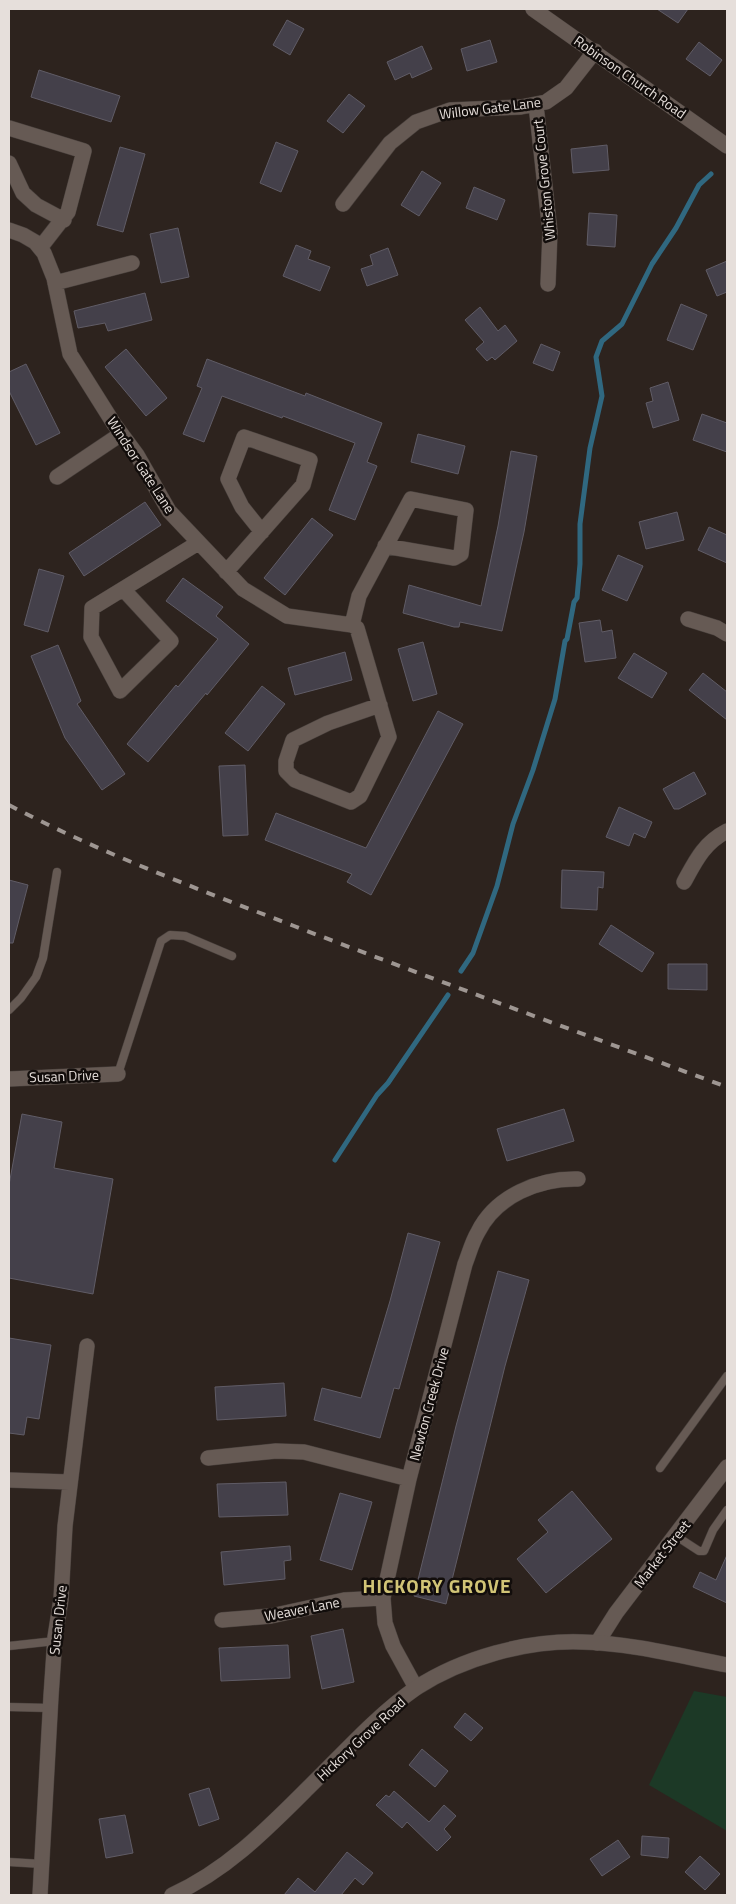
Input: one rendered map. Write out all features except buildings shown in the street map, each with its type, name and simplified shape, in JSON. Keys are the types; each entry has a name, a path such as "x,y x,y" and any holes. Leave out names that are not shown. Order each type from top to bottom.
{"street":[{"name":"Robinson Church Road","path":"533,9 727,146"},
{"name":"Willow Gate Lane","path":"344,204 390,143 416,122 450,110 536,105 560,94 577,76 595,51"},
{"name":"Whiston Grove Court","path":"536,105 550,232 548,284"},
{"path":"9,128 84,152 68,212 64,220 40,248 35,242 23,235 9,230"},
{"path":"9,163 23,193 36,205 64,220"},
{"name":"Windsor Gate Lane","path":"40,248 44,253 55,283 70,354 121,434 137,455 169,511 243,589 287,616 352,625"},
{"path":"55,283 132,263"},
{"path":"57,477 121,434"},
{"path":"226,572 262,532 303,485 310,460 244,437 228,479 242,507 262,532"},
{"path":"380,705 328,723 293,740 286,762 286,771 295,780 351,802 360,796 389,737 380,705 357,628 352,625 359,596 411,498 466,510 461,554 454,558 386,546"},
{"path":"123,589 171,641 120,691 91,637 92,608 198,543"},
{"path":"688,619 717,628 727,634"},
{"path":"684,882 705,846 717,836 727,831"},
{"name":"Susan Drive","path":"9,1079 118,1074"},
{"name":"Newton Creek Drive","path":"416,1688 393,1646 385,1623 383,1598 409,1479 465,1264 478,1231 489,1215 506,1200 523,1190 551,1181 578,1179"},
{"name":"Susan Drive","path":"40,1895 55,1640 61,1599 69,1482 87,1346"},
{"path":"208,1458 276,1451 304,1452 409,1479"},
{"name":"Market Street","path":"597,1643 616,1613 727,1467"},
{"path":"9,1480 69,1482"},
{"name":"Weaver Lane","path":"222,1620 271,1616 344,1600 383,1598"},
{"name":"Hickory Grove Road","path":"172,1895 202,1880 242,1850 375,1722 416,1688 456,1668 500,1652 555,1643 597,1643 727,1665"}],"lane":[{"path":"9,1010 21,998 36,977 57,872"},
{"path":"118,1074 161,941 170,935 185,936 232,956"},
{"path":"660,1468 727,1376"},
{"path":"676,1536 699,1551 704,1551 713,1530 727,1510"},
{"path":"9,1646 55,1640"},
{"path":"9,1707 50,1708"},
{"path":"9,1862 42,1864"}],"green space":[{"path":"694,1691 727,1697 727,1831 649,1785"}],"waterway":[{"path":"461,971 473,953 497,886 513,824 533,770 555,699 565,641 574,602 577,598 580,564 580,524 590,448 602,396 596,357 602,341 622,324 652,264 676,228 699,185 711,174"},
{"path":"335,1160 377,1095 388,1083 448,995"}],"railway":[{"path":"9,805 78,839 186,884 402,967 727,1087"}],"district":[{"name":"HICKORY GROVE","path":"437,1586"}]}
